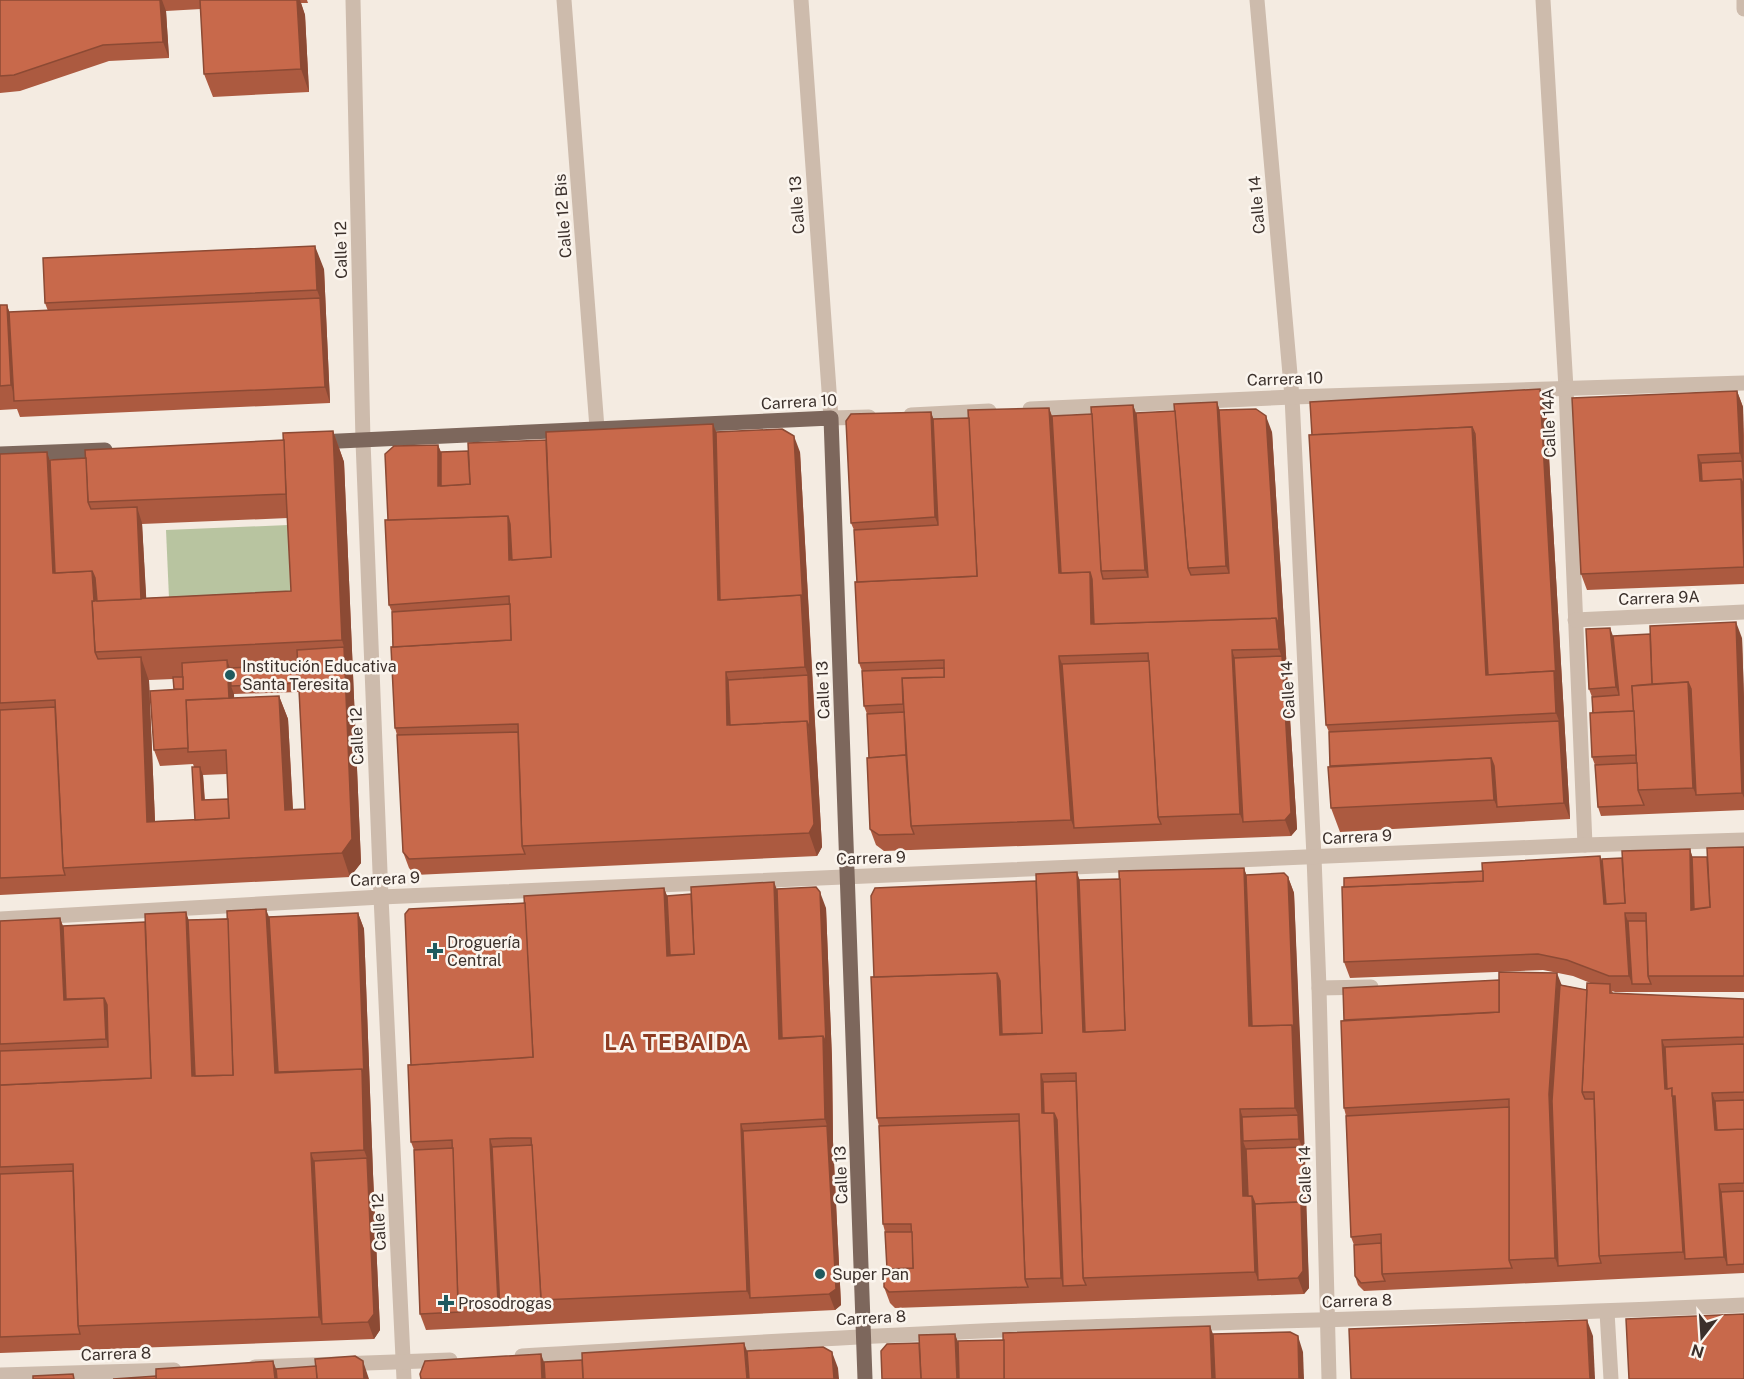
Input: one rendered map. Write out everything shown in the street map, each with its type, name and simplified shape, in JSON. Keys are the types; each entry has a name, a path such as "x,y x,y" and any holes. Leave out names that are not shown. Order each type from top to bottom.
{"main road":[{"name":"Carrera 10","path":"304,443 831,418"},
{"name":"Calle 13","path":"831,418 865,1379"},
{"path":"0,454 117,450"}],"street":[{"name":"Calle 12","path":"353,0 363,441 381,897 404,1379"},
{"name":"Calle 12 Bis","path":"564,0 597,428"},
{"name":"Calle 13","path":"801,0 831,418"},
{"name":"Calle 14","path":"1257,0 1292,397 1319,988 1329,1379"},
{"name":"Calle 14A","path":"1544,0 1566,388 1585,845"},
{"path":"1744,0 1744,9"},
{"name":"Carrera 10","path":"902,415 1292,397 1744,383"},
{"name":"Carrera 10","path":"831,418 878,416"},
{"name":"Carrera 9A","path":"1575,620 1744,612"},
{"name":"Carrera 9","path":"0,919 381,897 1744,840"},
{"path":"1319,988 1389,987"},
{"name":"Carrera 8","path":"510,1356 865,1336 1744,1305"},
{"path":"1607,1311 1611,1379"},
{"path":"237,1368 462,1359"},
{"name":"Carrera 8","path":"0,1375 190,1369"}],"green space":[{"path":"288,525 291,593 169,598 166,530"}],"building":[{"path":"0,0 160,0 163,42 103,45 14,75 0,76"},
{"path":"200,0 297,0 301,69 204,74"},
{"path":"315,246 317,290 45,303 43,258"},
{"path":"320,298 325,387 14,401 9,312"},
{"path":"0,305 7,305 11,385 0,386"},
{"path":"1540,389 1556,679 1554,671 1488,675 1475,434 1472,427 1312,435 1310,402"},
{"path":"1737,391 1740,453 1698,455 1700,481 1741,479 1744,567 1581,574 1572,398"},
{"path":"1217,402 1226,566 1188,568 1174,404"},
{"path":"1133,405 1145,570 1101,571 1091,407"},
{"path":"1049,408 1059,573 1090,572 1091,624 1276,618 1279,649 1232,650 1240,814 1158,817 1148,653 1059,656 1071,820 911,826 902,678 944,677 944,660 859,663 855,582 977,576 968,410"},
{"path":"1256,409 1266,416 1279,625 1276,618 1094,624 1090,572 1061,573 1052,416 1092,414 1103,579 1148,577 1136,413 1175,411 1188,568 1191,575 1229,573 1219,410"},
{"path":"931,412 935,517 851,523 846,421 851,414"},
{"path":"969,418 977,576 857,582 854,530 938,525 933,419"},
{"path":"713,424 718,600 801,595 805,667 726,672 727,725 807,721 814,824 809,833 522,846 518,724 395,728 391,647 511,640 509,596 389,605 385,520 508,516 509,560 551,557 546,432"},
{"path":"1472,427 1486,675 1554,671 1556,713 1326,725 1309,435"},
{"path":"782,429 794,436 803,603 801,595 720,600 716,432"},
{"path":"333,431 342,640 95,652 92,601 291,591 283,433"},
{"path":"284,440 286,494 88,502 85,450"},
{"path":"546,440 551,557 512,560 508,516 388,520 385,454 394,446 438,445 438,486 470,484 468,443"},
{"path":"468,451 470,484 441,486 441,452"},
{"path":"47,452 53,573 92,571 95,652 98,659 141,657 147,822 229,818 226,750 188,752 186,700 279,696 285,810 305,809 297,650 344,647 352,839 342,853 63,868 55,700 0,703 0,454"},
{"path":"86,458 88,502 91,509 137,507 141,599 97,601 95,578 92,571 55,573 50,460"},
{"path":"1742,461 1744,487 1741,479 1702,481 1701,463"},
{"path":"510,604 511,640 393,647 392,612"},
{"path":"1736,622 1742,793 1696,795 1691,689 1688,682 1652,684 1650,626"},
{"path":"1610,628 1616,687 1589,689 1586,629"},
{"path":"1650,634 1652,684 1632,686 1634,711 1593,713 1592,697 1619,695 1613,636"},
{"path":"1282,656 1291,813 1285,820 1243,822 1234,658"},
{"path":"227,660 229,698 186,700 188,748 154,750 150,691 183,689 182,663"},
{"path":"1149,661 1158,817 1161,824 1074,828 1062,664"},
{"path":"298,665 299,683 231,686 230,668"},
{"path":"944,668 944,677 902,678 903,704 864,706 862,671"},
{"path":"808,675 810,729 807,721 730,725 728,680"},
{"path":"173,677 183,677 183,689 174,689"},
{"path":"1688,682 1693,788 1638,790 1632,686"},
{"path":"55,707 65,875 0,878 0,710"},
{"path":"1634,711 1636,755 1592,757 1590,713"},
{"path":"904,712 906,755 869,758 867,714"},
{"path":"1559,721 1564,803 1497,807 1494,766 1491,758 1330,766 1329,732"},
{"path":"518,732 522,846 525,854 409,859 403,852 397,735"},
{"path":"906,755 911,826 914,834 879,835 870,829 867,758"},
{"path":"1491,758 1494,800 1331,808 1328,767"},
{"path":"1637,763 1638,790 1644,805 1598,807 1595,765"},
{"path":"192,767 200,767 202,800 228,799 229,818 195,820"},
{"path":"1744,847 1744,976 1648,976 1646,913 1625,913 1629,976 1609,976 1567,960 1538,954 1344,962 1342,887 1483,881 1482,863 1600,856 1604,904 1625,903 1622,851 1690,849 1691,910 1710,907 1707,848"},
{"path":"1692,857 1707,857 1710,907 1694,909"},
{"path":"1622,858 1625,903 1606,904 1602,859"},
{"path":"1244,868 1249,1026 1292,1025 1295,1108 1240,1109 1243,1196 1252,1196 1255,1272 1083,1278 1076,1073 1041,1074 1042,1113 1054,1113 1061,1278 1025,1279 1019,1114 877,1118 871,977 997,973 1000,1035 1042,1033 1036,874 1077,872 1083,1032 1125,1030 1119,871"},
{"path":"1483,871 1483,881 1344,887 1344,878"},
{"path":"1284,873 1288,877 1294,1032 1292,1025 1252,1026 1246,875"},
{"path":"1120,879 1125,1030 1085,1032 1079,880"},
{"path":"1036,881 1042,1033 1002,1034 1000,981 997,973 874,977 871,896 875,888"},
{"path":"774,882 779,1039 823,1036 825,1119 741,1124 747,1291 541,1300 531,1138 490,1139 498,1302 458,1305 452,1140 411,1142 408,1065 533,1057 524,896 664,888 667,956 694,954 691,887"},
{"path":"816,887 820,892 826,1043 823,1036 782,1038 777,889"},
{"path":"691,894 694,954 670,955 667,896"},
{"path":"525,903 533,1057 411,1065 405,914 409,909"},
{"path":"266,909 275,1073 362,1069 364,1150 311,1153 319,1317 78,1326 73,1164 0,1167 0,1085 151,1078 145,914 186,912 192,1076 233,1075 227,911"},
{"path":"358,913 364,1077 362,1069 278,1072 269,917"},
{"path":"60,918 64,1000 104,998 106,1039 0,1044 0,921"},
{"path":"228,919 233,1075 195,1076 188,920"},
{"path":"1628,921 1646,921 1648,976 1651,984 1632,984"},
{"path":"145,922 151,1078 0,1085 0,1051 108,1047 107,1005 104,998 66,999 63,926"},
{"path":"1499,972 1557,973 1549,1094 1555,1258 1509,1260 1509,1099 1344,1108 1341,1021 1499,1012"},
{"path":"1499,980 1499,1012 1344,1020 1343,988"},
{"path":"1587,983 1610,984 1610,993 1744,999 1744,1037 1662,1040 1665,1089 1672,1088 1683,1252 1599,1256 1594,1092 1582,1092"},
{"path":"1560,985 1587,990 1582,1092 1585,1099 1594,1099 1601,1263 1558,1266 1552,1101"},
{"path":"1744,1044 1744,1092 1712,1093 1715,1130 1744,1129 1744,1183 1719,1184 1724,1257 1685,1259 1675,1096 1672,1096 1672,1088 1667,1089 1665,1047"},
{"path":"1076,1081 1083,1278 1086,1285 1063,1286 1057,1120 1054,1113 1044,1113 1043,1082"},
{"path":"1744,1100 1744,1129 1717,1130 1715,1101"},
{"path":"1509,1107 1509,1260 1512,1268 1382,1274 1381,1234 1351,1237 1346,1116"},
{"path":"1298,1115 1299,1139 1243,1141 1242,1117"},
{"path":"1019,1121 1025,1279 1028,1287 889,1292 884,1287 884,1269 913,1268 911,1224 883,1224 879,1126"},
{"path":"827,1126 836,1289 829,1294 750,1298 743,1131"},
{"path":"532,1145 541,1300 544,1308 500,1310 492,1147"},
{"path":"1302,1147 1304,1210 1301,1202 1255,1204 1252,1196 1248,1196 1246,1149"},
{"path":"453,1148 460,1312 420,1314 414,1150"},
{"path":"367,1158 374,1314 368,1322 322,1324 314,1161"},
{"path":"73,1171 80,1334 0,1337 0,1174"},
{"path":"1744,1191 1744,1264 1727,1265 1721,1192"},
{"path":"1301,1202 1303,1271 1298,1278 1258,1280 1255,1204"},
{"path":"885,1232 912,1232 913,1268 887,1269"},
{"path":"1381,1243 1382,1274 1385,1281 1361,1283 1355,1276 1354,1245"},
{"path":"1744,1314 1744,1379 1629,1379 1626,1319"},
{"path":"1587,1320 1590,1379 1351,1379 1349,1329"},
{"path":"1210,1326 1212,1379 1004,1379 1003,1333"},
{"path":"1290,1332 1298,1336 1299,1379 1215,1379 1213,1334"},
{"path":"955,1334 957,1379 921,1379 919,1335"},
{"path":"1004,1340 1004,1379 959,1379 958,1341"},
{"path":"744,1343 747,1379 583,1379 582,1353"},
{"path":"919,1343 921,1379 882,1379 881,1351 887,1344"},
{"path":"823,1347 832,1352 834,1379 749,1379 747,1351"},
{"path":"541,1354 542,1379 421,1379 420,1374 425,1361"},
{"path":"355,1356 363,1361 364,1379 317,1379 315,1359"},
{"path":"582,1360 583,1379 545,1379 544,1362"},
{"path":"273,1361 275,1379 156,1379 156,1369"},
{"path":"316,1366 317,1379 277,1379 276,1369"},
{"path":"73,1374 74,1379 33,1379 33,1376"},
{"path":"156,1376 156,1379 113,1379"}],"place":[{"name":"Institución Educativa Santa Teresita","path":"230,675"},
{"name":"Droguería Central","path":"435,951"},
{"name":"Super Pan","path":"820,1274"},
{"name":"Prosodrogas","path":"446,1303"}],"district":[{"name":"LA TEBAIDA","path":"677,1042"}]}
